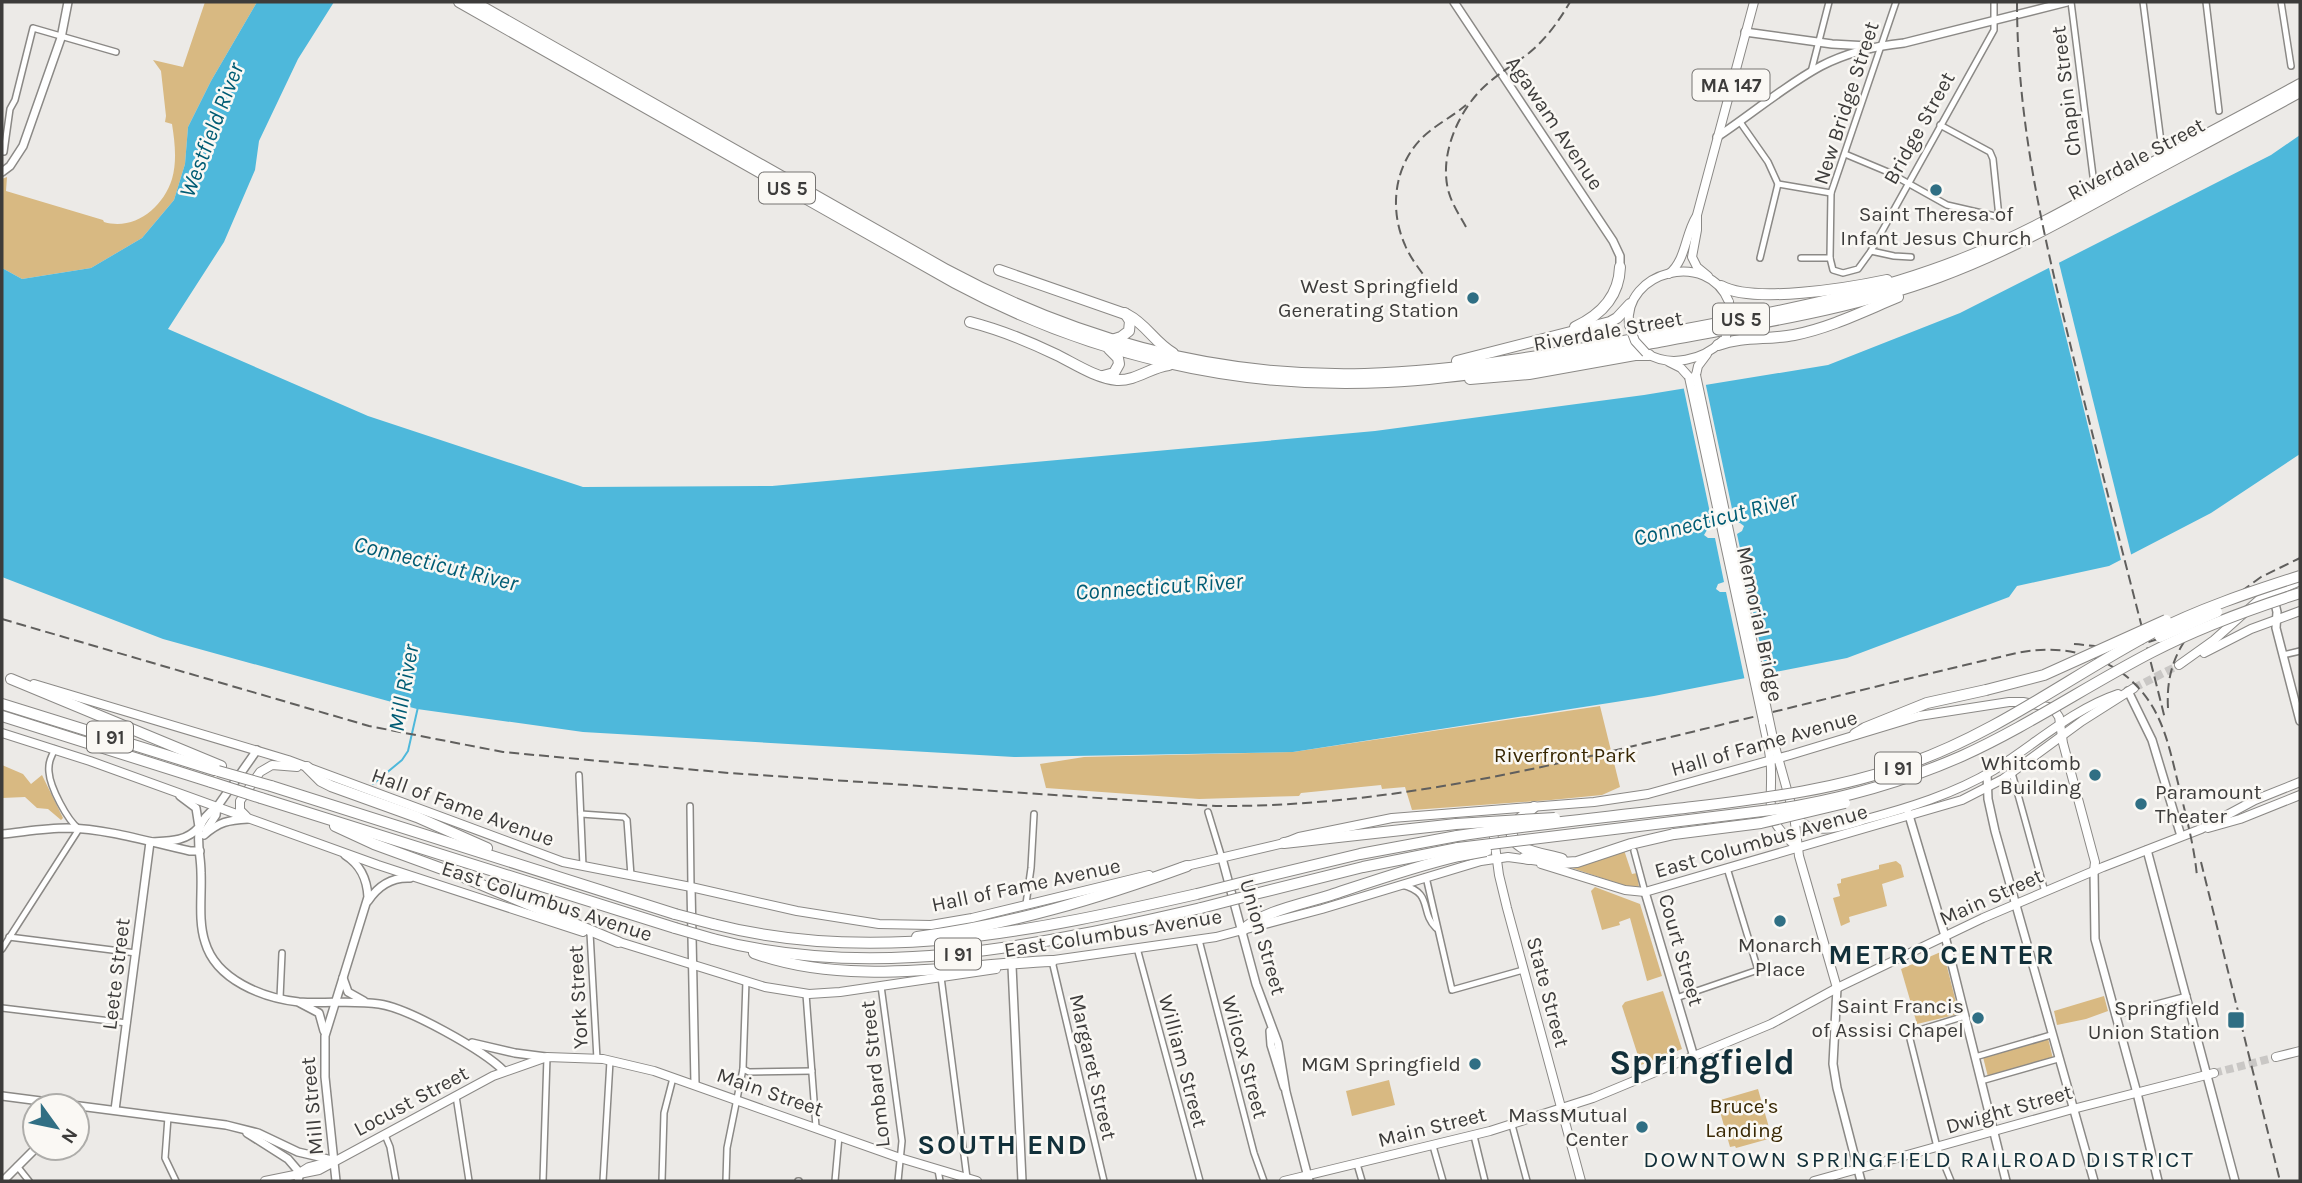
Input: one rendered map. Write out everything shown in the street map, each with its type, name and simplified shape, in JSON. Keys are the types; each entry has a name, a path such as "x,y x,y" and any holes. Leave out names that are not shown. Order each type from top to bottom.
{"highway":[{"name":"US 5","path":"459,2 965,288 1033,321 1099,344"},
{"name":"US 5","path":"474,2 971,283 1031,311 1112,340"},
{"name":"Riverdale Street","path":"1939,273 2021,234 2300,84"},
{"name":"Riverdale Street","path":"1099,344 1175,365 1272,379 1344,383 1491,370 1586,355 1840,307 2027,239 2300,92"},
{"path":"1560,335 1604,309 1615,291 1620,267"},
{"path":"999,270 1124,313 1139,322 1164,347 1186,359"},
{"path":"1721,286 1738,293 1812,292 1939,273"},
{"path":"1718,345 1739,339 1779,337 1819,328 1902,295 1939,273"},
{"path":"1406,376 1612,321 1630,304"},
{"path":"1112,340 1129,331 1130,321 1124,313"},
{"path":"970,322 1013,335 1116,380 1129,379 1157,368 1175,365"},
{"name":"Riverdale Street","path":"1112,340 1186,359 1284,372 1406,376"},
{"path":"1099,344 1114,353 1119,361 1116,371 1103,376"},
{"path":"1406,376 1502,378 1648,354"},
{"path":"2073,680 2189,623 2300,580"},
{"name":"I 91","path":"2,704 220,769 713,924 786,938 853,944 920,943 1097,916 1360,854 1457,836 1771,797 1859,780 1913,763 1954,746 2153,633 2210,607 2300,580"},
{"name":"I 91","path":"2,716 716,940 810,956 877,959 923,957 1045,940 1200,908 1352,869 1550,836 1799,806 1861,792 1900,780 1979,748 2174,641 2242,612 2300,593"},
{"path":"1855,734 1932,702 2038,677 2150,626 2210,607"},
{"path":"6,677 220,769"},
{"path":"2,722 88,744"},
{"path":"307,767 316,777 331,786 429,822 529,866"},
{"path":"1524,858 1577,862 1674,834 1782,819 1852,800 1900,780"},
{"path":"1534,807 1512,825 1511,837 1515,843 1524,849 1577,862"},
{"path":"303,811 374,844 456,874 618,942"},
{"path":"1284,843 1521,818 1594,819"},
{"path":"1242,931 1252,922 1459,852"},
{"path":"853,944 952,932 1039,913 1116,892 1187,866"},
{"path":"716,940 792,964 851,971 901,971 1052,961"}],"main road":[{"path":"2,172 10,166 23,146 61,38 68,2"},
{"name":"Agawam Avenue","path":"1454,2 1613,241 1620,256 1620,267"},
{"name":"MA 147","path":"1708,276 1697,267 1692,257 1697,215 1754,2"},
{"path":"1717,137 1811,72 1855,52 1904,43 2069,2"},
{"path":"1745,32 1854,46 1882,46"},
{"name":"MA 147","path":"1666,275 1680,261 1689,228 1697,215"},
{"path":"1685,272 1708,276 1721,286 1729,302 1731,319 1726,336 1709,352 1692,376 1679,366 1648,354 1635,341 1629,325 1630,304 1642,287 1666,275 1685,272"},
{"path":"1663,360 1683,360 1709,352"},
{"name":"Memorial Bridge","path":"1692,376 1774,759"},
{"path":"2300,580 2262,598 2219,636 2179,665 2250,629 2300,611"},
{"path":"2274,591 2276,628 2300,721"},
{"name":"Hall of Fame Avenue","path":"6,677 257,750 524,849 583,867 691,887 797,911 890,925 922,926 1026,905 1284,843 1299,837 1371,822 1648,794 1919,716 2018,701 2053,708 2061,726"},
{"path":"2131,690 2152,740 2181,836"},
{"name":"East Columbus Avenue","path":"2,733 55,749 418,878 746,981 777,990 806,994 831,993 1199,940 1242,931 1496,858 1524,858 1625,890 1645,892 1798,848 1908,812 1987,774 2102,700 2131,690"},
{"name":"East Columbus Avenue","path":"1794,815 1808,827 1826,829 1957,801 1987,788 2131,690"},
{"path":"2061,726 2095,862 2095,939 2158,1181"},
{"name":"Main Street","path":"257,750 217,807 208,813 199,827 197,837 204,939 218,966 248,987 296,1002 372,1003 396,1009 486,1055 504,1071 547,1057"},
{"path":"1774,759 1794,815 1798,848 1837,988 1833,1064 1861,1181"},
{"path":"1774,759 1769,801 1772,817 1780,831 1798,848"},
{"path":"250,819 241,811 240,801 260,772 275,765 307,767"},
{"path":"1987,774 1995,831 2094,1181"},
{"name":"Main Street","path":"2201,829 2255,800 2300,782"},
{"path":"150,842 181,839 199,827 194,804 170,790"},
{"name":"Main Street","path":"1284,1181 1309,1178 1474,1136 1563,1109 1774,1022 1837,988 2016,904 2181,836 2235,821 2300,795"},
{"name":"Main Street","path":"200,851 217,807"},
{"name":"State Street","path":"1491,810 1496,858 1523,970 1581,1181"},
{"path":"1908,812 1945,936 2006,1181"},
{"path":"204,835 227,820 250,819"},
{"path":"2,834 79,829 119,834 200,851"},
{"name":"Leete Street","path":"116,1110 150,842"},
{"path":"2147,850 2211,1074 2235,1181"},
{"name":"Mill Street","path":"339,851 352,859 362,871 367,887 365,908"},
{"name":"Union Street","path":"1222,858 1270,1026 1278,1044 1286,1092 1309,1178"},
{"name":"Mill Street","path":"336,1181 325,1077 325,1036 334,1002 365,908 373,894 397,878 418,878"},
{"path":"691,887 695,1084"},
{"name":"Court Street","path":"1645,892 1694,1057"},
{"path":"1012,966 1022,1181"},
{"path":"343,975 345,986 350,993 372,1003"},
{"path":"296,1002 319,1013 325,1036"},
{"name":"Main Street","path":"456,1038 547,1057 610,1060 695,1084 900,1158 977,1181"},
{"path":"2276,1057 2300,1051"},
{"name":"Locust Street","path":"265,1181 299,1177 309,1167 334,1161 504,1071"},
{"name":"Dwight Street","path":"1814,1181 2211,1074"},
{"path":"2,1096 21,1099"},
{"path":"91,1108 226,1125 258,1133 298,1152 334,1161"},
{"path":"240,1129 288,1159 299,1177"},
{"path":"3,1181 21,1162"}],"street":[{"path":"1811,72 1829,2"},
{"name":"New Bridge Street","path":"1830,258 1831,193 1896,2"},
{"name":"Bridge Street","path":"1830,258 1832,269 1843,273 1859,268 1871,251 1994,30 1994,2"},
{"name":"Chapin Street","path":"2069,2 2093,176"},
{"path":"2143,2 2161,142"},
{"path":"2206,2 2219,111"},
{"path":"2281,2 2291,66"},
{"path":"4,152 10,109 15,100 33,28 116,52"},
{"path":"2,113 10,109"},
{"path":"1740,122 1768,163 1778,184 1760,258"},
{"path":"1845,154 1953,207 1999,217 1990,152 1940,125"},
{"path":"1778,184 1831,193"},
{"path":"1871,251 1894,257 1911,257"},
{"path":"1801,258 1830,258"},
{"path":"2283,655 2300,651"},
{"path":"2,949 79,829 71,821 51,781 49,764 55,749"},
{"path":"2012,772 2045,892"},
{"path":"579,775 583,867"},
{"path":"690,806 691,887"},
{"path":"1208,812 1222,858"},
{"path":"581,814 624,817 627,820 631,876"},
{"path":"1026,905 1034,814"},
{"name":"Court Street","path":"1634,852 1645,892"},
{"path":"1676,998 1758,970 1727,868"},
{"path":"1426,877 1452,990 1523,970"},
{"path":"1399,885 1420,893 1431,923 1436,928"},
{"name":"York Street","path":"590,933 597,1059"},
{"path":"9,937 136,953"},
{"name":"Wilcox Street","path":"1199,940 1254,1153 1264,1181"},
{"name":"William Street","path":"1137,948 1200,1181"},
{"path":"280,998 282,953"},
{"name":"Margaret Street","path":"1052,961 1104,1181"},
{"path":"942,977 967,1178"},
{"path":"726,1181 727,1151 743,1069 746,981"},
{"name":"Lombard Street","path":"881,986 902,1141 898,1181"},
{"path":"806,994 816,1127"},
{"path":"2115,1015 2187,996"},
{"path":"2,1008 127,1023"},
{"path":"1951,1181 1937,1147 1910,1039 1913,1032 1965,1016"},
{"path":"1975,1057 2052,1035"},
{"path":"542,1181 547,1057"},
{"path":"1981,1082 2058,1059"},
{"path":"603,1181 610,1060"},
{"path":"743,1069 749,1072 812,1071"},
{"path":"662,1181 664,1113 673,1078"},
{"path":"456,1096 469,1181"},
{"path":"168,1116 165,1158 176,1181"},
{"path":"1512,1125 1527,1181"},
{"path":"385,1135 396,1181"},
{"path":"835,1181 839,1136"},
{"path":"1474,1136 1485,1181"},
{"path":"1433,1146 1443,1181"},
{"path":"1357,1164 1362,1181"},
{"path":"17,1166 29,1181"},
{"path":"937,1170 940,1181"}],"green space":[{"path":"205,2 257,2 188,127 185,164 174,200 142,238 91,268 22,279 2,268 2,179 7,177 6,191 115,224 126,223 146,215 162,199 172,179 175,145 172,124 165,122 161,71 153,60 183,67"},
{"name":"Riverfront Park","path":"1600,706 1620,787 1602,795 1412,810 1405,787 1382,789 1381,785 1301,793 1299,796 1199,799 1046,788 1040,764 1084,757 1293,752"},
{"path":"2,765 23,774 31,784 42,775 63,818 61,820 48,809 37,808 25,797 2,798"},
{"path":"1624,850 1632,874 1637,873 1639,887 1626,886 1569,867 1593,862"},
{"path":"1896,861 1901,865 1904,877 1882,884 1887,906 1849,917 1850,922 1841,926 1833,898 1840,896 1837,884 1841,883 1841,879 1879,869 1879,865"},
{"path":"1595,887 1640,904 1662,976 1647,981 1630,918 1619,922 1620,925 1602,930 1591,891"},
{"path":"1943,951 1959,1014 1917,1024 1901,969"},
{"path":"1663,991 1682,1049 1641,1065 1622,1006 1625,1002"},
{"path":"2104,996 2108,1011 2057,1025 2054,1011"},
{"path":"2048,1038 2053,1059 1988,1077 1983,1057"},
{"path":"1389,1080 1395,1105 1352,1116 1346,1091"},
{"name":"Bruce's Landing","path":"1758,1089 1772,1138 1736,1148 1730,1147 1717,1101"}],"water":[{"path":"257,2 334,2 298,59 259,141 255,170 224,242 168,329 368,416 583,487 772,486 1375,431 1644,395 1828,365 1960,313 2271,155 2300,135 2300,454 2211,513 2109,566 2017,586 2009,597 1847,658 1654,696 1293,752 1014,757 583,732 417,709 163,639 2,577 2,268 22,279 91,268 142,238 174,200 185,164 188,127"}],"pier":[{"path":"2058,259 2132,558 2122,564 2048,264"},
{"path":"1705,381 1735,523 1744,526 1737,534 1746,577 1756,580 1754,585 1748,588 1767,677 1745,681 1726,592 1716,589 1718,584 1724,582 1715,538 1704,535 1713,527 1683,385"}],"waterway":[{"name":"Mill River","path":"373,784 402,760 408,751 418,707"}],"tunnel":[{"path":"2134,688 2179,665"},
{"path":"2214,1073 2276,1057"}],"railway":[{"path":"1466,227 1451,198 1446,179 1448,150 1459,121 1486,85 1541,42 1570,2"},
{"path":"2017,2 2022,96 2044,232 2165,719"},
{"path":"1431,286 1410,256 1400,231 1397,188 1405,161 1422,138 1466,105"},
{"path":"2217,609 2261,577 2300,558"},
{"path":"2074,644 2113,647 2147,642 2188,626 2225,603"},
{"path":"2,619 369,726 503,752 729,773 1216,806 1320,802 1473,781 1625,748 2017,653 2059,650 2079,653 2116,669 2132,681 2157,715 2170,750 2190,831 2197,876"},
{"path":"2168,708 2174,663 2183,643 2198,625"},
{"path":"2201,862 2280,1181"}],"place":[{"name":"Saint Theresa of Infant Jesus Church","path":"1936,190"},
{"name":"West Springfield Generating Station","path":"1473,298"},
{"name":"Whitcomb Building","path":"2095,775"},
{"name":"Paramount Theater","path":"2141,804"},
{"name":"Monarch Place","path":"1780,921"},
{"name":"Saint Francis of Assisi Chapel","path":"1978,1018"},
{"name":"Springfield Union Station","path":"2236,1020"},
{"name":"MGM Springfield","path":"1475,1064"},
{"name":"MassMutual Center","path":"1642,1127"}],"district":[{"name":"METRO CENTER","path":"1942,954"},
{"name":"Springfield","path":"1702,1062"},
{"name":"SOUTH END","path":"1003,1144"},
{"name":"DOWNTOWN SPRINGFIELD RAILROAD DISTRICT","path":"1919,1159"}],"water label":[{"name":"Westfield River","path":"211,130"},
{"name":"Connecticut River","path":"1715,518"},
{"name":"Connecticut River","path":"436,563"},
{"name":"Connecticut River","path":"1159,586"}]}
